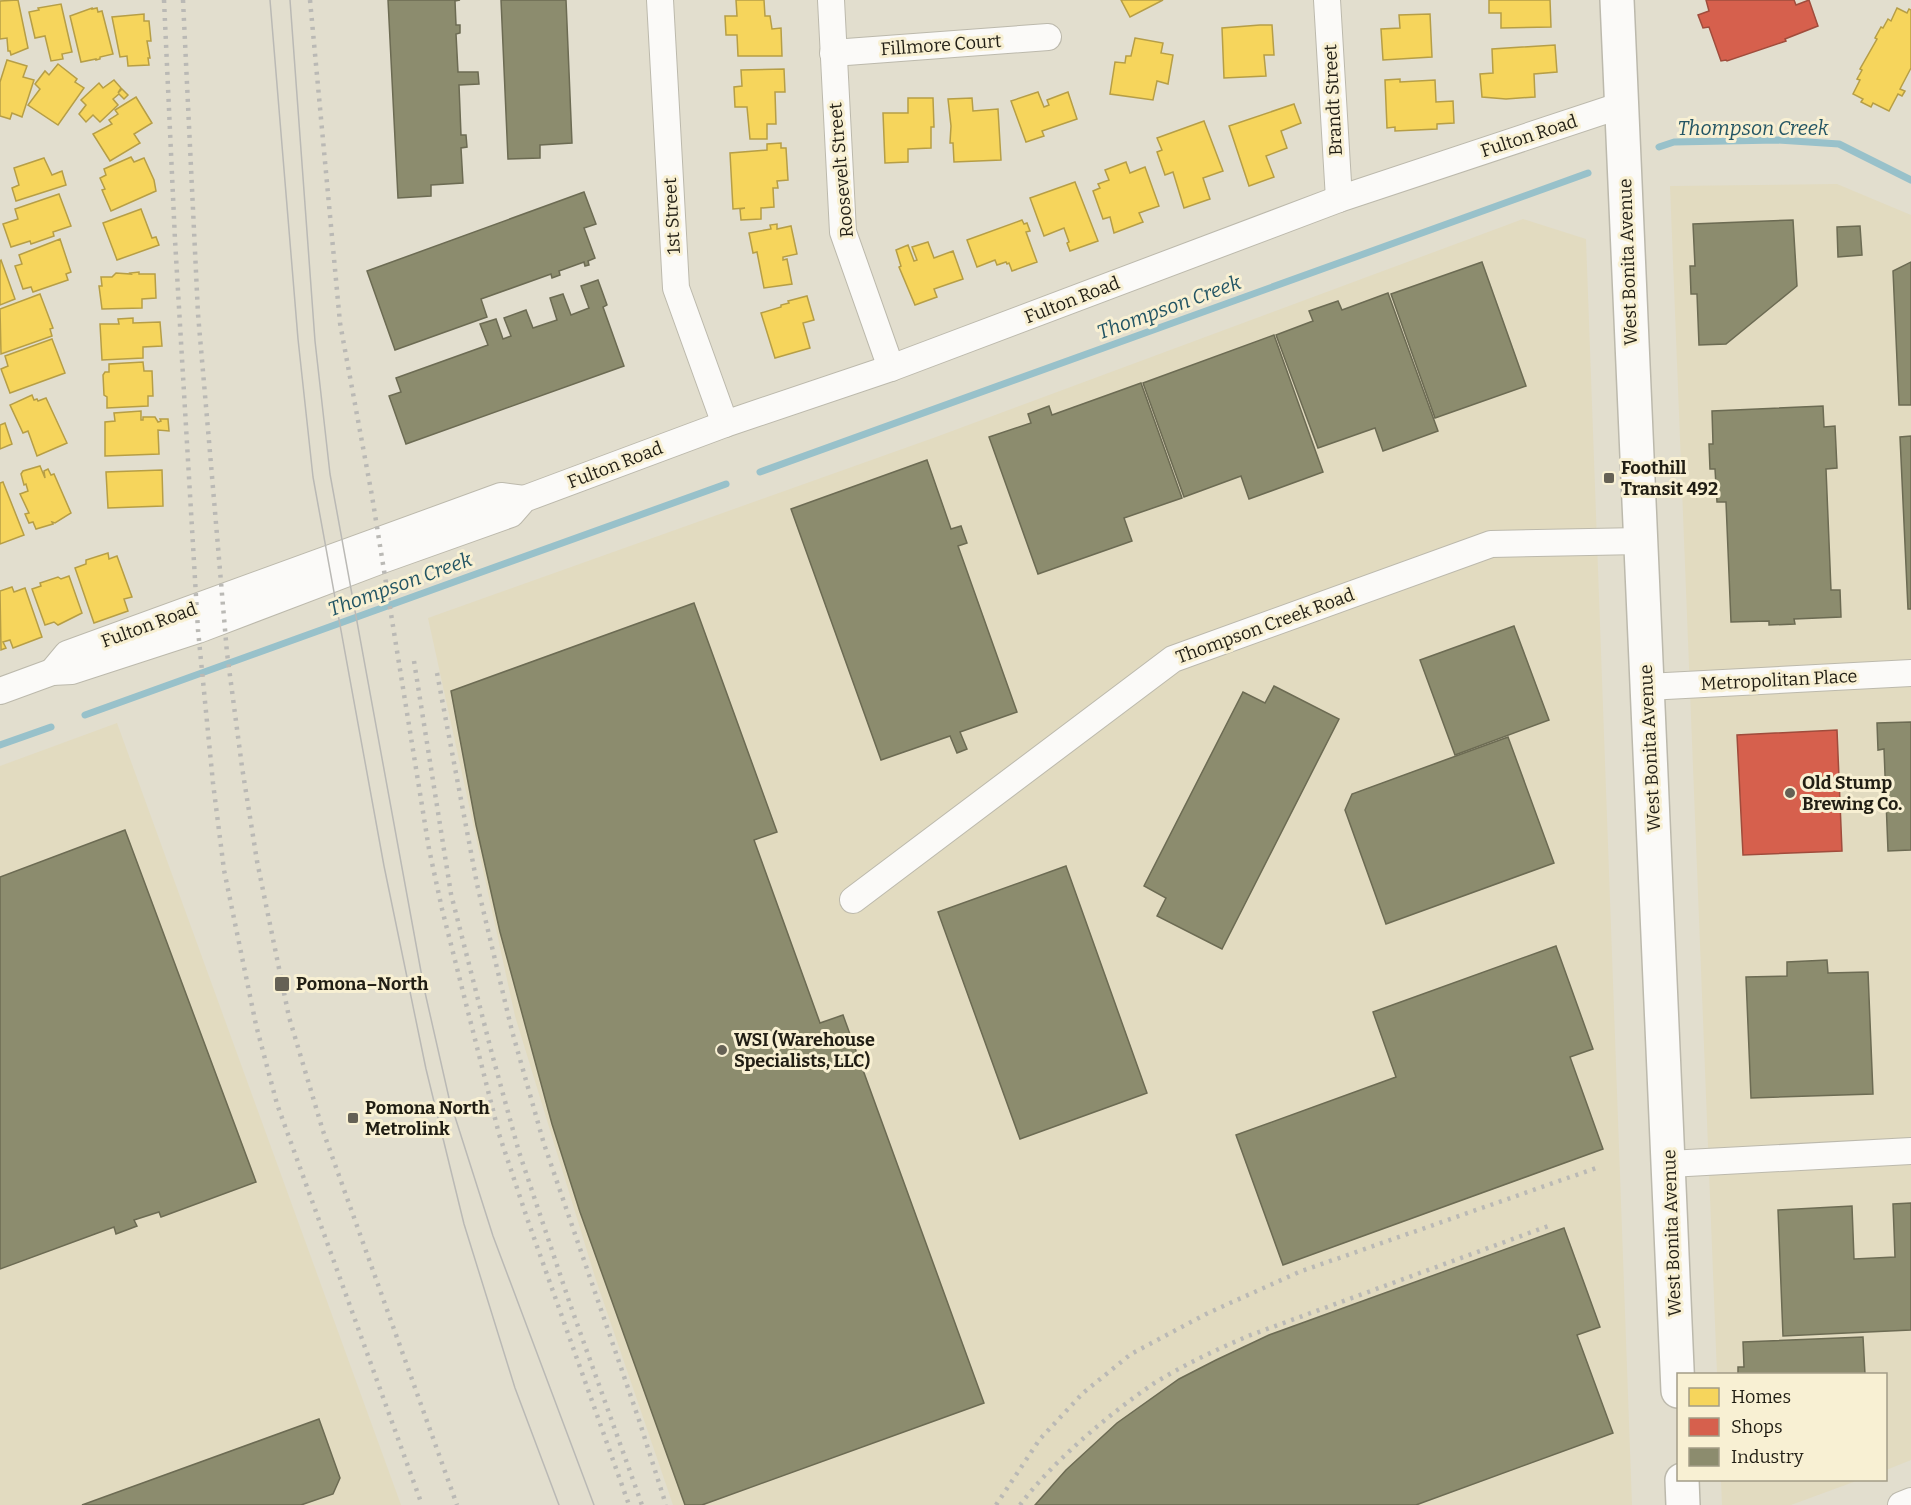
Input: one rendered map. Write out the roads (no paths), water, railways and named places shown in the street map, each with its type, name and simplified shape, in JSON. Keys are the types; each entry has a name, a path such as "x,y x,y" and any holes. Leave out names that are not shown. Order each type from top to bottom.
{"main road":[{"name":"West Bonita Avenue","path":"1617,0 1677,1373"},
{"path":"1682,1481 1683,1505"}],"street":[{"name":"1st Street","path":"660,0 676,288 725,424"},
{"name":"Roosevelt Street","path":"831,0 843,232 891,368"},
{"name":"Brandt Street","path":"1327,0 1339,199"},
{"name":"Fillmore Court","path":"833,52 1048,37"},
{"name":"Fulton Road","path":"0,691 52,672 72,672 198,630 511,514 524,499 725,424 891,368 1339,199 1622,105"},
{"name":"Thompson Creek Road","path":"853,900 1173,659 1491,544 1641,541"},
{"name":"Metropolitan Place","path":"1647,687 1911,673"},
{"path":"1669,1164 1911,1151"},
{"path":"1901,1505 1911,1501"}],"waterway":[{"name":"Thompson Creek","path":"1659,147 1674,142 1778,140 1839,144 1911,180"},
{"name":"Thompson Creek","path":"760,472 1588,173"},
{"name":"Thompson Creek","path":"85,715 726,484"},
{"name":"Thompson Creek","path":"0,745 51,727"}],"tram line":[{"path":"270,0 298,339 313,477 384,866 426,1069 464,1224 515,1388 559,1505"},
{"path":"290,0 315,341 330,474 424,988 449,1098 493,1236 594,1505"}],"railway":[{"path":"164,0 175,240 198,630 224,870 256,1025 277,1104 422,1505"},
{"path":"183,0 198,314 227,653 257,861 289,1017 323,1131 457,1505"},
{"path":"310,0 340,323 372,496 429,849 499,1134 629,1505"},
{"path":"414,661 451,894 492,1054 519,1152 570,1304 642,1505"},
{"path":"437,673 477,884 512,1031 544,1144 666,1505"},
{"path":"996,1505 1040,1439 1083,1393 1131,1354 1208,1313 1299,1272 1599,1167"},
{"path":"1020,1505 1048,1472 1100,1424 1153,1384 1188,1364 1248,1336 1551,1225"}],"place":[{"name":"Foothill Transit 492","path":"1609,478"},
{"name":"Old Stump Brewing Co.","path":"1790,793"},
{"name":"Pomona–North","path":"282,984"},
{"name":"WSI (Warehouse Specialists, LLC)","path":"722,1050"},
{"name":"Pomona North Metrolink","path":"353,1118"}]}
